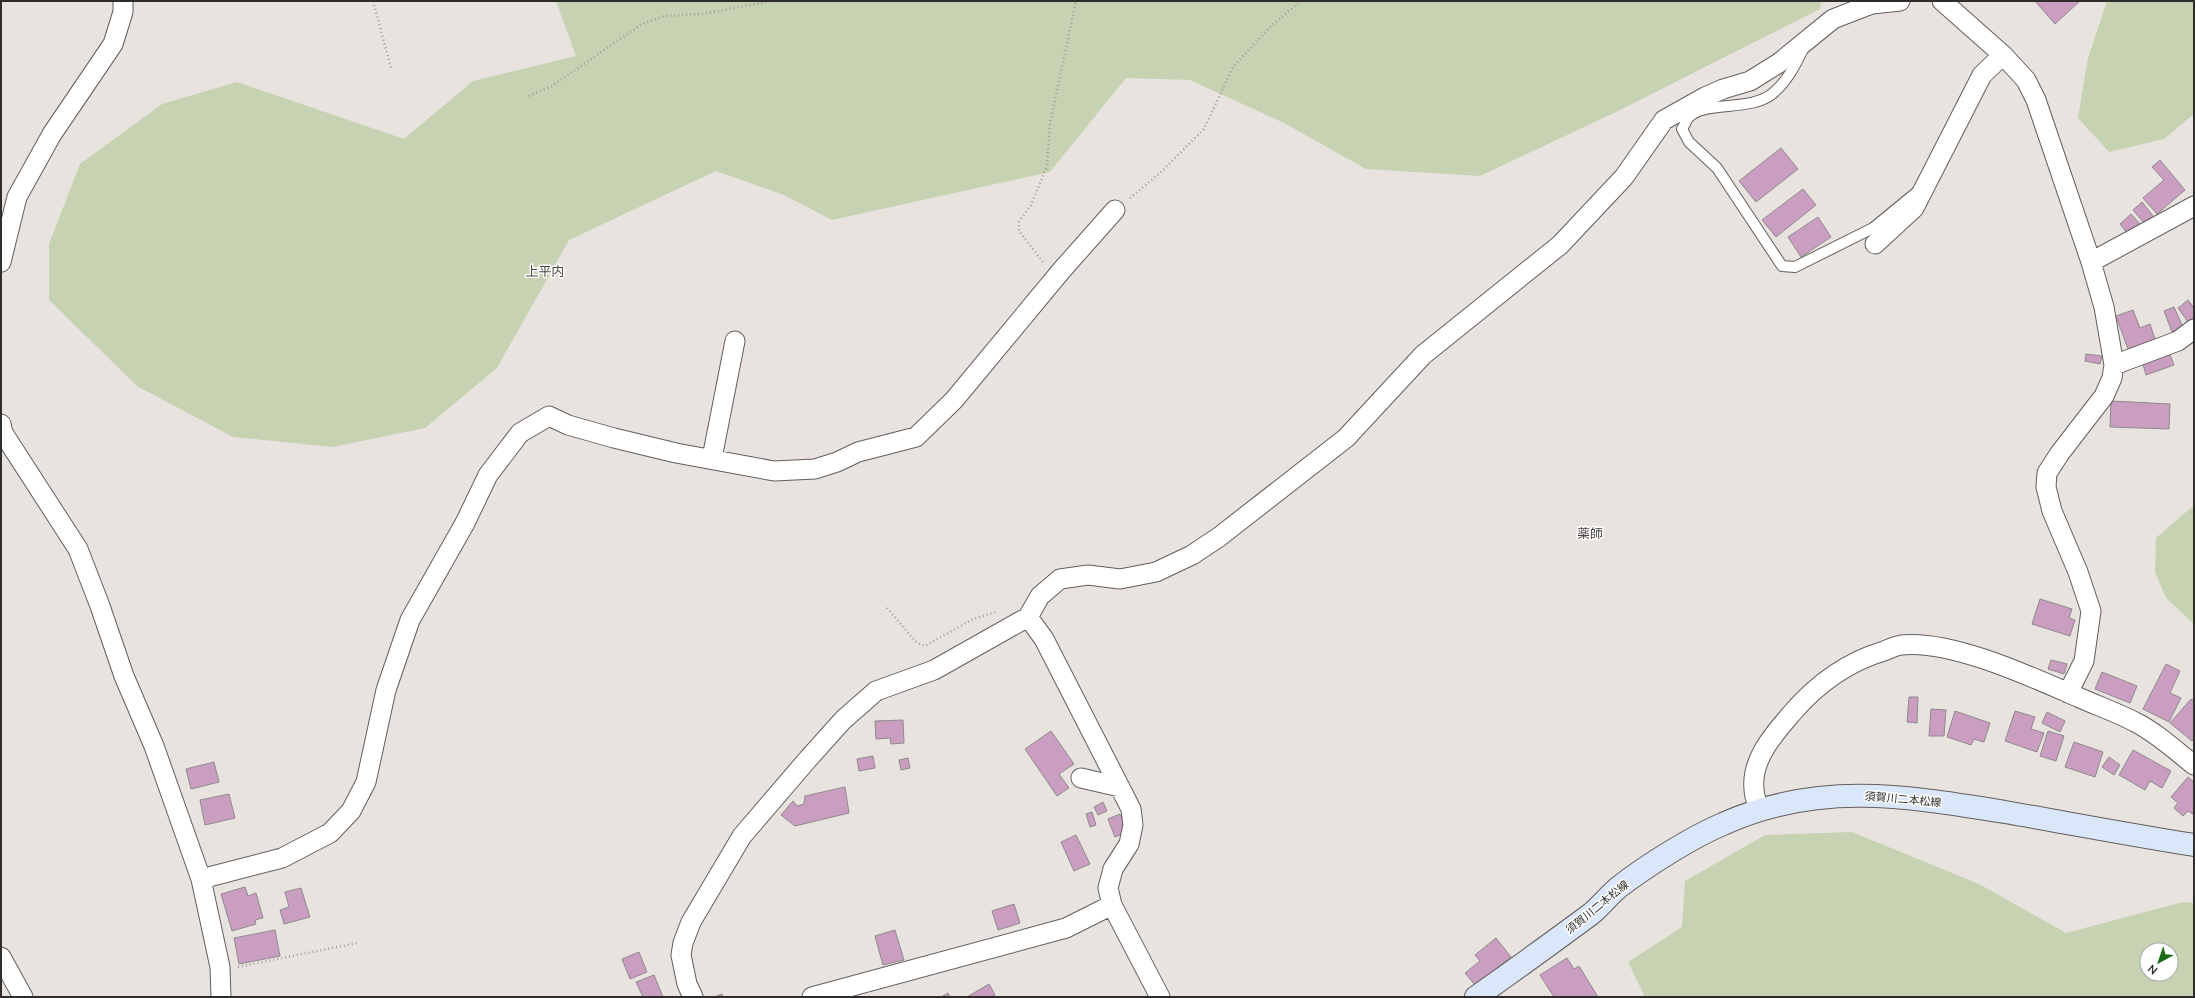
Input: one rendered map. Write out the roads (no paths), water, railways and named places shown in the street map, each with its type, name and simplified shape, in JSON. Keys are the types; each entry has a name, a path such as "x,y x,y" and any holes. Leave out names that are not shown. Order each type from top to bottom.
{"main road":[{"name":"須賀川二本松線","path":"1476,997 1592,912 1620,887 1667,855 1722,824 1759,810 1785,803 1838,795 1882,795 1939,801 2194,845"}],"street":[{"path":"1,262 18,197 52,134 113,44 123,12 123,1"},
{"path":"693,997 687,984 681,955 683,943 691,922 742,836 843,720 876,691 934,670 1028,616 1040,596 1060,579 1088,575 1120,579 1156,572 1192,555 1219,537 1346,438 1423,355 1560,245 1624,177 1664,120 1705,97 1723,89 1750,82 1779,63 1833,19 1872,4 1900,1"},
{"path":"1942,1 2003,55 2026,80 2036,100 2091,262 2104,307 2114,365 2112,378 2104,396 2060,453 2048,473 2046,487 2052,511 2078,572 2091,611 2084,662 2068,693"},
{"path":"1875,244 1914,208 1982,74 2003,55"},
{"path":"2091,262 2194,206"},
{"path":"200,879 282,858 330,832 351,811 366,782 386,690 410,620 465,523 488,475 520,433 549,416 568,425 614,438 676,453 712,458 774,471 815,469 837,462 858,452 916,437 954,400 1115,210"},
{"path":"2114,365 2178,341 2194,329"},
{"path":"712,458 735,341"},
{"path":"1,424 3,433 78,549 100,606 124,676 154,746 200,879 220,970 221,997"},
{"path":"1028,616 1044,639 1131,809 1133,825 1129,844 1113,870 1108,888 1112,905 1160,997"},
{"path":"1759,810 1754,789 1756,764 1775,734 1801,703 1822,683 1845,667 1866,656 1901,646 1931,647 1970,656 2016,671 2136,722 2164,740 2194,765"},
{"path":"1080,778 1120,787"},
{"path":"812,997 1066,928 1112,905"},
{"path":"1,957 23,997"}],"lane":[{"path":"1809,38 1793,71 1771,95 1744,106 1705,109 1688,118 1682,129 1690,142 1717,168 1782,266 1795,267 1873,228 1926,186"}],"district":[{"name":"上平内","path":"545,271"},
{"name":"薬師","path":"1590,533"}]}
